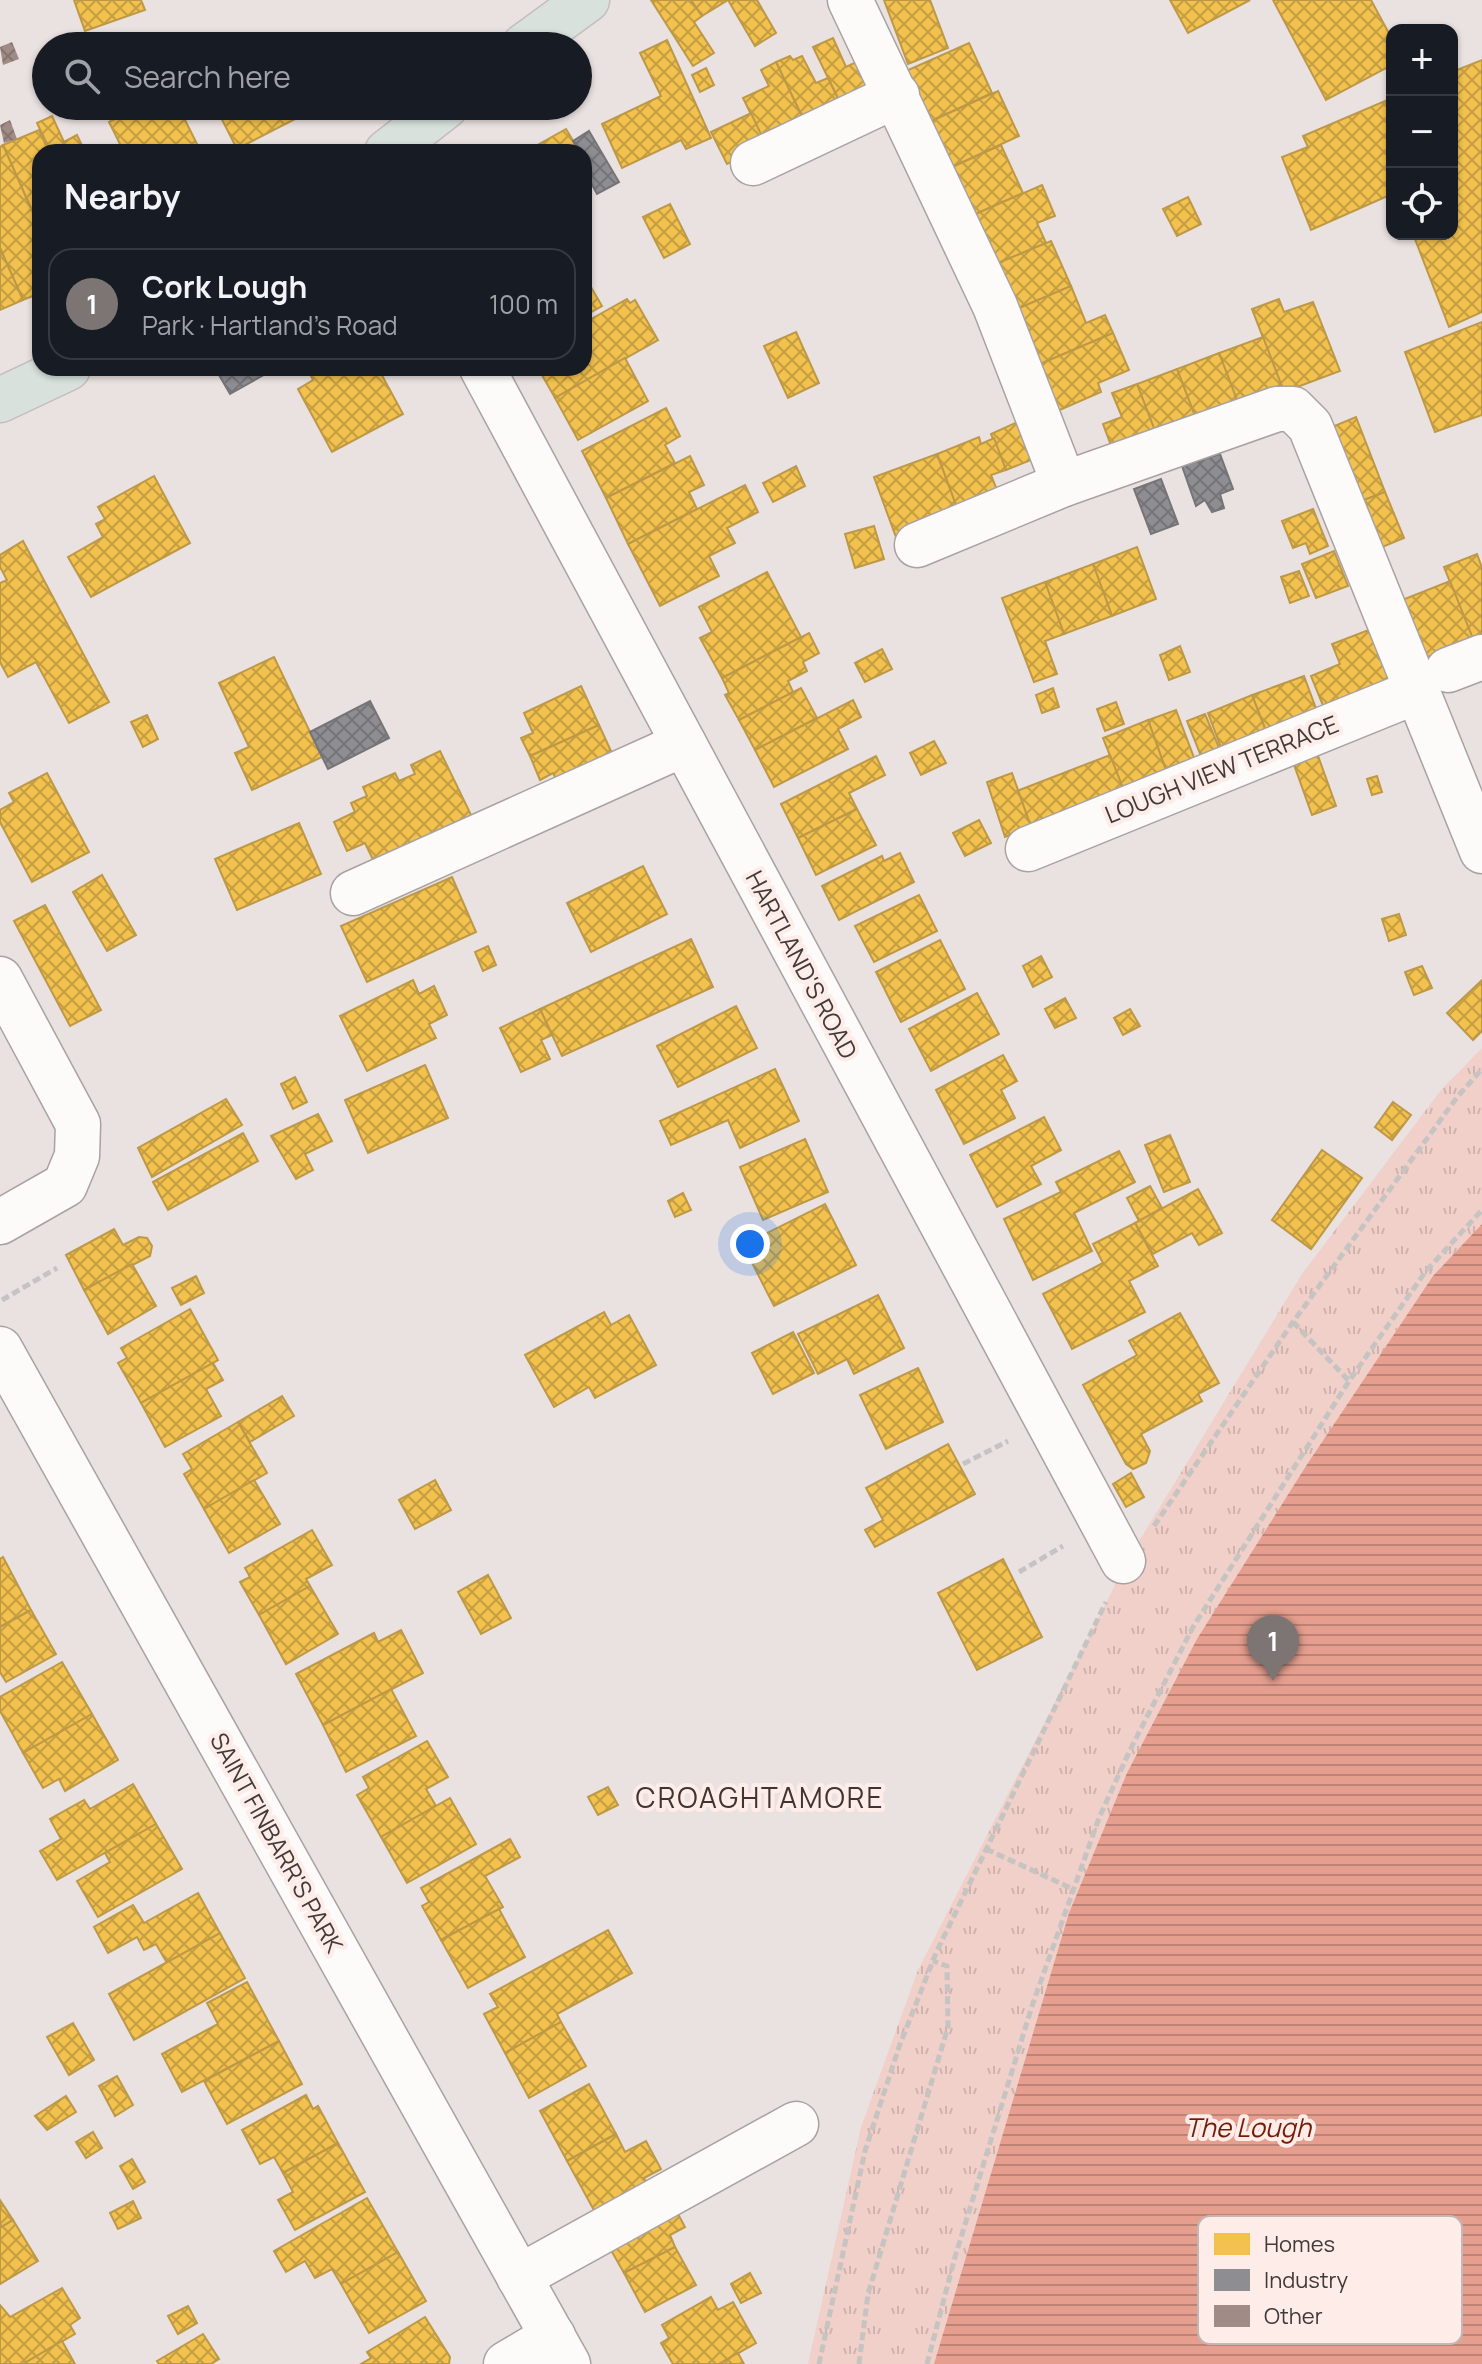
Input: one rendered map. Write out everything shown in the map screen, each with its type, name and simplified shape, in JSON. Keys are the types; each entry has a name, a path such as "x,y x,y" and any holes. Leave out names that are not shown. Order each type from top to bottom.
{"main road":[{"path":"543,32 587,0"},
{"path":"397,144 428,120"},
{"path":"0,400 51,376"}],"street":[{"path":"850,0 995,306 1064,484"},
{"path":"753,163 897,95"},
{"name":"HARTLAND'S ROAD","path":"486,376 1125,1566"},
{"path":"917,545 1064,484 1277,409 1293,409 1310,426 1448,673 1482,851"},
{"name":"LOUGH VIEW TERRACE","path":"1028,849 1448,673"},
{"path":"353,893 684,744"},
{"path":"0,979 78,1124 80,1139 65,1185 0,1222"},
{"name":"SAINT FINBARR'S PARK","path":"0,1349 560,2350 506,2364"},
{"path":"519,2277 796,2124"}],"path":[{"path":"819,2364 865,2151 899,2047 933,1961 1125,1566 1293,1322 1458,1096 1482,1069"},
{"path":"927,2364 955,2257 1032,2006 1073,1889 1130,1750 1193,1627 1349,1381 1426,1271 1482,1210"},
{"path":"2,1300 57,1268"},
{"path":"1293,1322 1349,1381"},
{"path":"963,1464 1013,1438"},
{"path":"1019,1572 1070,1543"},
{"path":"986,1849 1073,1889"},
{"path":"859,2364 868,2294 948,2027 947,1966 933,1961"}],"green space":[{"name":"The Lough","path":"1482,1048 1482,2364 808,2364 861,2127 918,1970 1114,1587 1119,1567 1130,1556 1302,1274 1441,1090"}],"water":[{"name":"The Lough","path":"1482,1224 1482,2364 934,2364 1069,1913 1127,1773 1197,1639 1306,1466 1433,1276"}],"building: Homes":[{"path":"74,0 141,0 145,10 85,31"},
{"path":"651,0 691,0 702,16 694,22 714,53 693,66"},
{"path":"691,0 728,0 702,16"},
{"path":"728,0 757,0 776,33 755,46"},
{"path":"884,0 930,0 948,48 908,64"},
{"path":"1170,0 1250,0 1188,33"},
{"path":"1273,0 1371,0 1386,28 1386,68 1326,100"},
{"path":"833,38 846,67 869,56 884,90 843,109 813,47"},
{"path":"667,40 711,138 686,149 681,140 622,168 602,124 661,96 640,53"},
{"path":"969,43 992,93 929,122 906,71"},
{"path":"790,56 793,60 802,56 816,83 828,78 843,109 807,127 776,62"},
{"path":"1482,60 1482,312 1449,327 1415,240 1458,240 1458,70"},
{"path":"776,62 807,127 766,145 743,98 769,86 761,70"},
{"path":"706,68 714,85 700,92 692,75"},
{"path":"998,91 1019,136 950,168 929,122"},
{"path":"1386,101 1386,197 1311,230 1282,157 1308,147 1303,136"},
{"path":"751,113 766,145 727,164 711,132"},
{"path":"54,120 64,142 77,135 81,144 47,144 37,123"},
{"path":"185,120 197,144 120,144 109,122"},
{"path":"222,120 293,120 247,144 234,144"},
{"path":"566,129 575,144 539,144"},
{"path":"39,130 45,144 32,144 32,211 3,145"},
{"path":"3,145 32,211 32,296 23,300 0,248 0,147"},
{"path":"1001,145 1023,193 971,216 950,168"},
{"path":"1042,185 1055,216 1037,223 1046,243 991,266 971,216"},
{"path":"1188,197 1201,224 1177,236 1163,209"},
{"path":"670,204 690,244 664,258 643,217"},
{"path":"1051,241 1071,286 1010,312 991,266"},
{"path":"0,248 23,300 0,310"},
{"path":"1071,286 1086,323 1105,315 1113,333 1033,367 1010,312"},
{"path":"592,289 602,306 592,312"},
{"path":"627,299 630,303 635,300 658,340 555,398 543,376 592,376 592,319"},
{"path":"1279,299 1284,312 1313,302 1340,371 1284,392 1252,309"},
{"path":"1482,322 1482,415 1435,432 1405,352"},
{"path":"796,332 819,383 788,398 764,346"},
{"path":"1113,333 1129,370 1098,383 1101,392 1053,413 1033,367"},
{"path":"1263,337 1284,392 1240,408 1219,353"},
{"path":"1219,353 1240,408 1198,424 1177,369"},
{"path":"625,358 648,401 578,440 555,398"},
{"path":"1177,369 1198,424 1158,439 1137,384"},
{"path":"311,376 382,376 403,414 332,452 298,389 313,380"},
{"path":"1137,384 1158,439 1115,456 1103,424 1122,417 1112,393"},
{"path":"666,408 680,436 665,445 675,463 606,498 582,451"},
{"path":"1356,417 1385,492 1356,503 1327,429"},
{"path":"1024,419 1041,456 1006,470 991,434"},
{"path":"979,437 981,444 994,438 1006,470 991,475 1001,500 960,516 937,454"},
{"path":"937,454 960,516 897,540 874,477"},
{"path":"690,456 704,485 689,492 697,509 628,544 606,498"},
{"path":"796,466 805,486 773,502 763,483"},
{"path":"154,476 190,543 91,597 68,557 103,537 96,524 105,519 98,507"},
{"path":"745,485 758,512 727,528 735,543 709,556 719,576 660,606 628,544"},
{"path":"1385,492 1404,538 1375,550 1356,503"},
{"path":"1313,509 1328,546 1310,554 1306,543 1293,548 1282,521"},
{"path":"874,526 884,559 855,568 845,534"},
{"path":"23,541 109,702 69,723 36,662 8,677 0,662 0,583 7,580 0,567 0,555"},
{"path":"1137,547 1156,599 1112,616 1093,564"},
{"path":"1334,551 1348,586 1316,598 1302,564"},
{"path":"1477,554 1482,568 1482,635 1473,639 1444,567"},
{"path":"1093,564 1112,616 1064,634 1045,582"},
{"path":"1299,571 1309,596 1290,603 1281,577"},
{"path":"767,572 801,637 722,678 700,638 712,632 699,607"},
{"path":"1450,581 1473,639 1420,660 1397,602"},
{"path":"1045,582 1064,634 1045,641 1057,674 1034,682 1002,598"},
{"path":"1379,626 1402,683 1326,713 1311,676 1340,664 1332,644"},
{"path":"809,633 819,653 803,662 807,671 788,681 793,692 739,720 725,695 729,693 722,678"},
{"path":"1180,646 1190,672 1169,680 1160,655"},
{"path":"882,649 892,669 865,682 855,663"},
{"path":"274,657 322,757 252,790 235,753 249,747 219,683"},
{"path":"1304,676 1318,714 1267,734 1252,695"},
{"path":"581,686 599,725 530,756 521,738 533,733 524,713"},
{"path":"801,688 817,718 755,750 739,720"},
{"path":"1053,688 1059,707 1042,713 1036,695"},
{"path":"1252,695 1267,734 1222,750 1208,713"},
{"path":"853,700 861,717 838,729 848,749 774,787 755,750"},
{"path":"1116,702 1124,724 1105,731 1097,709"},
{"path":"1176,710 1196,763 1167,773 1148,720"},
{"path":"1205,714 1220,750 1201,756 1187,721"},
{"path":"147,715 158,739 143,747 131,722"},
{"path":"1148,720 1167,773 1124,791 1103,738"},
{"path":"599,725 616,762 560,787 553,773 540,780 530,756"},
{"path":"934,741 946,763 921,775 910,753"},
{"path":"440,751 473,819 375,864 365,843 347,851 334,822 355,812 351,803 367,796 363,787 395,773 399,781 415,774 411,765"},
{"path":"1317,753 1336,806 1312,815 1293,762"},
{"path":"1110,755 1124,791 1031,827 1017,791"},
{"path":"876,756 885,775 849,793 857,809 798,838 781,804"},
{"path":"47,773 89,852 32,882 0,822 0,810 14,802 9,793"},
{"path":"1012,773 1031,827 1005,837 987,782"},
{"path":"1377,776 1382,792 1372,795 1367,779"},
{"path":"857,809 876,845 816,875 798,838"},
{"path":"979,820 991,843 965,856 953,833"},
{"path":"299,823 321,874 237,910 215,859"},
{"path":"900,853 914,882 839,920 822,886 882,856 884,861"},
{"path":"643,866 667,914 591,952 567,903"},
{"path":"102,875 136,935 107,951 73,892"},
{"path":"452,877 476,932 367,982 341,926"},
{"path":"919,895 937,931 874,962 855,926"},
{"path":"45,905 101,1010 70,1026 14,921"},
{"path":"1399,914 1406,935 1389,941 1382,919"},
{"path":"691,939 713,987 562,1056 540,1009"},
{"path":"940,940 965,989 901,1022 876,972"},
{"path":"488,946 496,965 483,971 475,952"},
{"path":"1041,956 1052,977 1033,987 1023,966"},
{"path":"1422,966 1432,988 1414,995 1405,972"},
{"path":"413,980 419,994 434,986 447,1015 429,1024 436,1038 367,1071 340,1016"},
{"path":"1482,980 1482,1031 1473,1040 1447,1013"},
{"path":"977,993 999,1034 931,1071 909,1029"},
{"path":"1065,998 1076,1018 1055,1028 1045,1009"},
{"path":"736,1006 757,1048 678,1087 657,1046"},
{"path":"540,1009 552,1035 541,1040 550,1059 521,1072 500,1028"},
{"path":"1130,1009 1140,1026 1123,1035 1114,1018"},
{"path":"1003,1055 1017,1081 1001,1090 1015,1118 964,1144 936,1090"},
{"path":"425,1065 448,1118 368,1153 345,1100"},
{"path":"775,1069 799,1121 740,1148 728,1120 671,1145 660,1121"},
{"path":"295,1077 307,1102 293,1109 281,1084"},
{"path":"226,1099 242,1125 152,1177 138,1148"},
{"path":"1393,1102 1411,1115 1392,1140 1375,1127"},
{"path":"318,1114 332,1141 305,1154 313,1170 296,1179 271,1136"},
{"path":"1044,1117 1061,1150 1031,1166 1041,1184 997,1207 970,1155"},
{"path":"243,1133 258,1161 168,1210 153,1182"},
{"path":"1170,1135 1190,1182 1164,1192 1145,1145"},
{"path":"805,1139 828,1192 763,1220 740,1167"},
{"path":"1322,1150 1362,1178 1311,1249 1272,1220"},
{"path":"1119,1151 1135,1182 1074,1213 1092,1251 1033,1280 1004,1219 1061,1192 1056,1182"},
{"path":"1150,1186 1162,1208 1139,1221 1127,1198"},
{"path":"1198,1189 1222,1233 1199,1245 1192,1233 1153,1254 1135,1223"},
{"path":"683,1193 691,1210 675,1217 668,1201"},
{"path":"825,1204 856,1265 774,1306 743,1245"},
{"path":"1135,1223 1158,1266 1129,1281 1145,1312 1072,1349 1043,1294 1103,1263 1093,1244"},
{"path":"114,1229 123,1245 139,1237 147,1238 152,1246 150,1256 84,1290 66,1255"},
{"path":"132,1264 156,1306 108,1334 84,1290"},
{"path":"196,1276 204,1293 181,1305 172,1288"},
{"path":"878,1295 904,1348 854,1374 847,1359 818,1374 798,1334"},
{"path":"190,1309 218,1360 141,1403 118,1363 127,1358 121,1348"},
{"path":"604,1312 611,1325 629,1315 656,1365 595,1398 589,1387 554,1407 525,1355"},
{"path":"1180,1313 1219,1383 1198,1394 1202,1401 1141,1434 1150,1451 1146,1463 1133,1469 1126,1464 1083,1385 1137,1355 1129,1341"},
{"path":"793,1332 814,1373 773,1394 752,1353"},
{"path":"213,1363 223,1380 206,1389 221,1416 165,1447 141,1403"},
{"path":"918,1368 943,1422 886,1449 860,1395"},
{"path":"282,1396 294,1416 250,1442 238,1422"},
{"path":"238,1422 267,1473 204,1509 184,1474 192,1469 183,1454"},
{"path":"948,1444 975,1494 875,1547 865,1530 883,1520 866,1488"},
{"path":"1131,1473 1144,1497 1126,1507 1113,1484"},
{"path":"254,1480 280,1524 229,1553 204,1509"},
{"path":"435,1480 451,1510 415,1529 399,1500"},
{"path":"312,1530 332,1565 306,1579 310,1586 259,1615 240,1582 250,1577 245,1568"},
{"path":"3,1557 31,1610 0,1627 0,1559"},
{"path":"1003,1559 1042,1637 977,1670 938,1593"},
{"path":"488,1575 511,1618 481,1634 458,1592"},
{"path":"310,1586 338,1634 286,1664 259,1615"},
{"path":"31,1610 56,1654 6,1682 0,1672 0,1627"},
{"path":"401,1630 423,1673 323,1725 296,1674 374,1633 378,1642"},
{"path":"62,1662 92,1714 23,1753 0,1711 0,1697"},
{"path":"391,1689 416,1736 346,1772 323,1725"},
{"path":"92,1714 118,1760 65,1791 59,1779 43,1788 23,1753"},
{"path":"427,1741 448,1777 426,1789 436,1806 381,1837 357,1795 369,1788 363,1777"},
{"path":"133,1784 156,1824 57,1880 40,1851 61,1839 50,1819 84,1800 90,1809"},
{"path":"608,1787 618,1805 598,1815 588,1797"},
{"path":"450,1798 476,1844 407,1883 381,1837"},
{"path":"156,1824 182,1869 98,1917 77,1881 110,1862 105,1853"},
{"path":"510,1839 520,1857 485,1876 503,1907 441,1940 422,1906 429,1902 421,1888"},
{"path":"198,1893 220,1933 167,1963 156,1944 144,1950 137,1937 108,1953 94,1927 133,1905 144,1923"},
{"path":"499,1909 525,1957 468,1988 441,1940"},
{"path":"608,1930 632,1973 557,2014 561,2022 505,2053 484,2014 498,2007 490,1994"},
{"path":"220,1933 245,1978 134,2040 109,1994"},
{"path":"247,1982 279,2041 182,2092 162,2054 218,2024 207,2003"},
{"path":"561,2022 586,2066 529,2098 505,2053"},
{"path":"73,2023 94,2060 69,2075 47,2037"},
{"path":"279,2041 302,2084 227,2124 204,2081"},
{"path":"117,2076 133,2105 115,2116 99,2086"},
{"path":"589,2084 616,2134 567,2161 540,2111"},
{"path":"306,2095 313,2109 318,2106 338,2143 283,2173 274,2157 260,2164 242,2130"},
{"path":"66,2096 76,2112 47,2130 35,2116"},
{"path":"93,2132 102,2148 86,2158 76,2142"},
{"path":"616,2134 625,2152 646,2141 661,2169 644,2178 654,2197 602,2225 567,2161"},
{"path":"338,2143 365,2192 295,2230 278,2200 293,2192 283,2173"},
{"path":"132,2159 145,2182 133,2189 120,2166"},
{"path":"367,2198 398,2252 341,2284 332,2269 315,2278 305,2261 286,2272 274,2251"},
{"path":"0,2200 13,2220 0,2228"},
{"path":"133,2201 141,2218 118,2229 110,2213"},
{"path":"671,2201 685,2227 670,2235 675,2247 624,2273 604,2238"},
{"path":"13,2220 38,2261 0,2284 0,2228"},
{"path":"675,2247 696,2285 645,2312 624,2273"},
{"path":"398,2252 426,2301 369,2333 341,2284"},
{"path":"750,2273 761,2293 741,2303 731,2284"},
{"path":"62,2288 80,2318 70,2325 75,2334 23,2364 0,2364 0,2305 10,2317"},
{"path":"711,2297 718,2310 733,2302 756,2343 719,2364 673,2364 661,2343 669,2338 662,2325"},
{"path":"188,2306 197,2323 178,2334 168,2316"},
{"path":"425,2317 450,2357 449,2364 361,2364 371,2358 367,2352"},
{"path":"203,2334 219,2359 211,2364 159,2364 157,2361"},
{"path":"62,2341 75,2364 23,2364"},
{"path":"738,2353 744,2364 719,2364"}],"building: Industry":[{"path":"589,131 619,182 597,194 592,185 592,144 575,144 573,141"},
{"path":"220,376 262,376 230,394"},
{"path":"1220,454 1233,489 1220,494 1224,508 1212,512 1205,500 1196,506 1182,466"},
{"path":"1161,479 1178,524 1151,534 1134,489"},
{"path":"370,701 389,738 328,769 310,732"}],"building: Other":[{"path":"12,42 19,59 3,65 0,47"},
{"path":"10,120 17,139 4,143 0,125"}],"place":[{"name":"Cork Lough","path":"1273,1681"}],"district":[{"name":"CROAGHTAMORE","path":"760,1798"}]}
